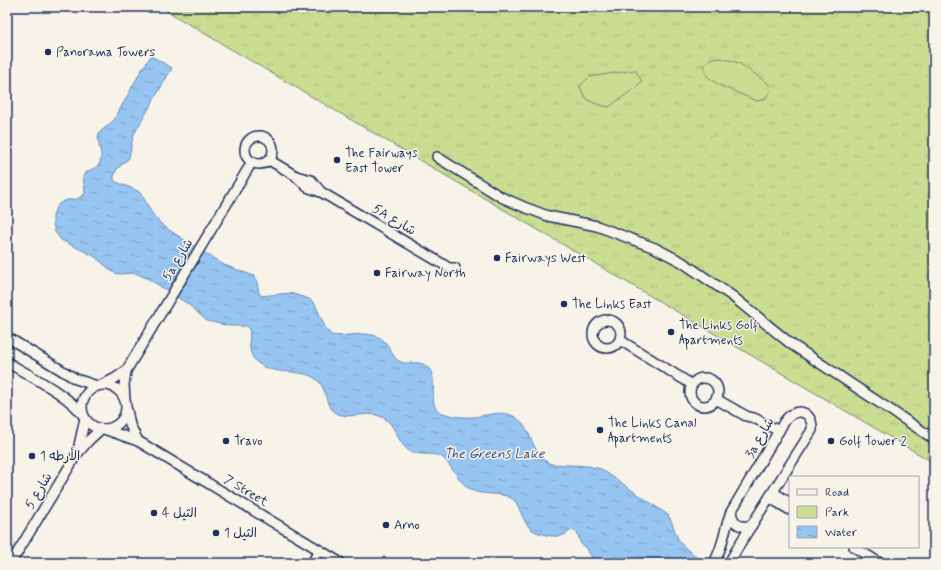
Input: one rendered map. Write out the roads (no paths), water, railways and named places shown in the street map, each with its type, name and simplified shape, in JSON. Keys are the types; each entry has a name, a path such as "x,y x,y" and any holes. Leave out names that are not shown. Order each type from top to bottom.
{"street":[{"path":"257,135 267,137 271,141 274,151 269,160 261,164 252,162 246,154 246,145 252,137 257,135"},
{"path":"437,157 501,197 524,207 548,216 597,226 654,248 682,262 732,296 791,344 934,439"},
{"name":"5A شارع","path":"269,160 296,176 307,187 321,192 449,268 455,268"},
{"name":"5a شارع","path":"126,403 124,385 126,371 252,162"},
{"path":"7,337 76,379 99,386 113,387 122,394 126,403 130,425 138,441"},
{"path":"620,340 691,384"},
{"path":"7,362 65,397 75,405 92,426 103,429 117,425 125,414 126,403"},
{"name":"5a شارع","path":"99,386 126,371"},
{"path":"703,377 712,380 717,386 718,395 716,399 713,403 705,406 696,404 689,393 691,384 698,378 703,377"},
{"path":"84,417 82,401 90,389 99,386"},
{"path":"716,399 746,416 754,418 777,434"},
{"name":"3a شارع","path":"716,560 722,546 731,512 788,416 793,413 806,413 813,424 812,430 729,562"},
{"name":"شارع 5","path":"77,454 82,436 84,417"},
{"name":"شارع 5","path":"11,563 77,454 88,441 103,429"},
{"name":"7 Street","path":"103,429 138,441 341,563"},
{"path":"772,495 789,503"},
{"path":"772,495 789,509"},
{"path":"731,512 732,517 738,525 743,527 752,525"},
{"path":"856,548 880,563"},
{"path":"312,563 320,550"}],"water":[{"name":"The Greens Lake","path":"151,56 172,68 133,136 129,158 117,169 114,176 114,181 138,191 160,223 224,265 254,276 261,296 290,293 309,299 315,304 325,327 331,335 373,335 384,341 394,356 401,362 421,363 428,367 433,376 434,405 440,412 452,416 465,417 499,413 510,415 515,417 525,427 535,448 544,460 551,464 588,466 601,469 668,515 677,536 684,547 709,563 595,563 586,547 581,544 577,532 572,530 562,536 557,536 534,531 523,518 517,504 513,499 501,495 480,493 470,489 440,456 420,454 408,450 401,442 389,422 385,419 380,416 370,414 348,416 338,414 329,406 321,385 311,376 271,370 259,364 251,354 250,334 247,326 230,326 207,321 188,304 149,279 135,273 118,274 113,272 94,256 61,240 55,232 53,224 53,216 56,207 60,203 67,200 77,199 84,195 85,191 83,176 87,172 97,167 101,159 98,140 99,133 114,120 142,69"}],"place":[{"name":"Panorama Towers","path":"48,52"},
{"name":"The Fairways East Tower","path":"337,160"},
{"name":"Fairways West","path":"497,258"},
{"name":"Fairway North","path":"377,273"},
{"name":"The Links East","path":"564,304"},
{"name":"The Links Golf Apartments","path":"671,332"},
{"name":"The Links Canal Apartments","path":"600,430"},
{"name":"Travo","path":"226,441"},
{"name":"Golf Tower 2","path":"831,441"},
{"name":"الأرطه 1","path":"32,456"},
{"name":"الثيل 4","path":"154,513"},
{"name":"Arno","path":"386,525"},
{"name":"الثيل 1","path":"216,533"}]}
